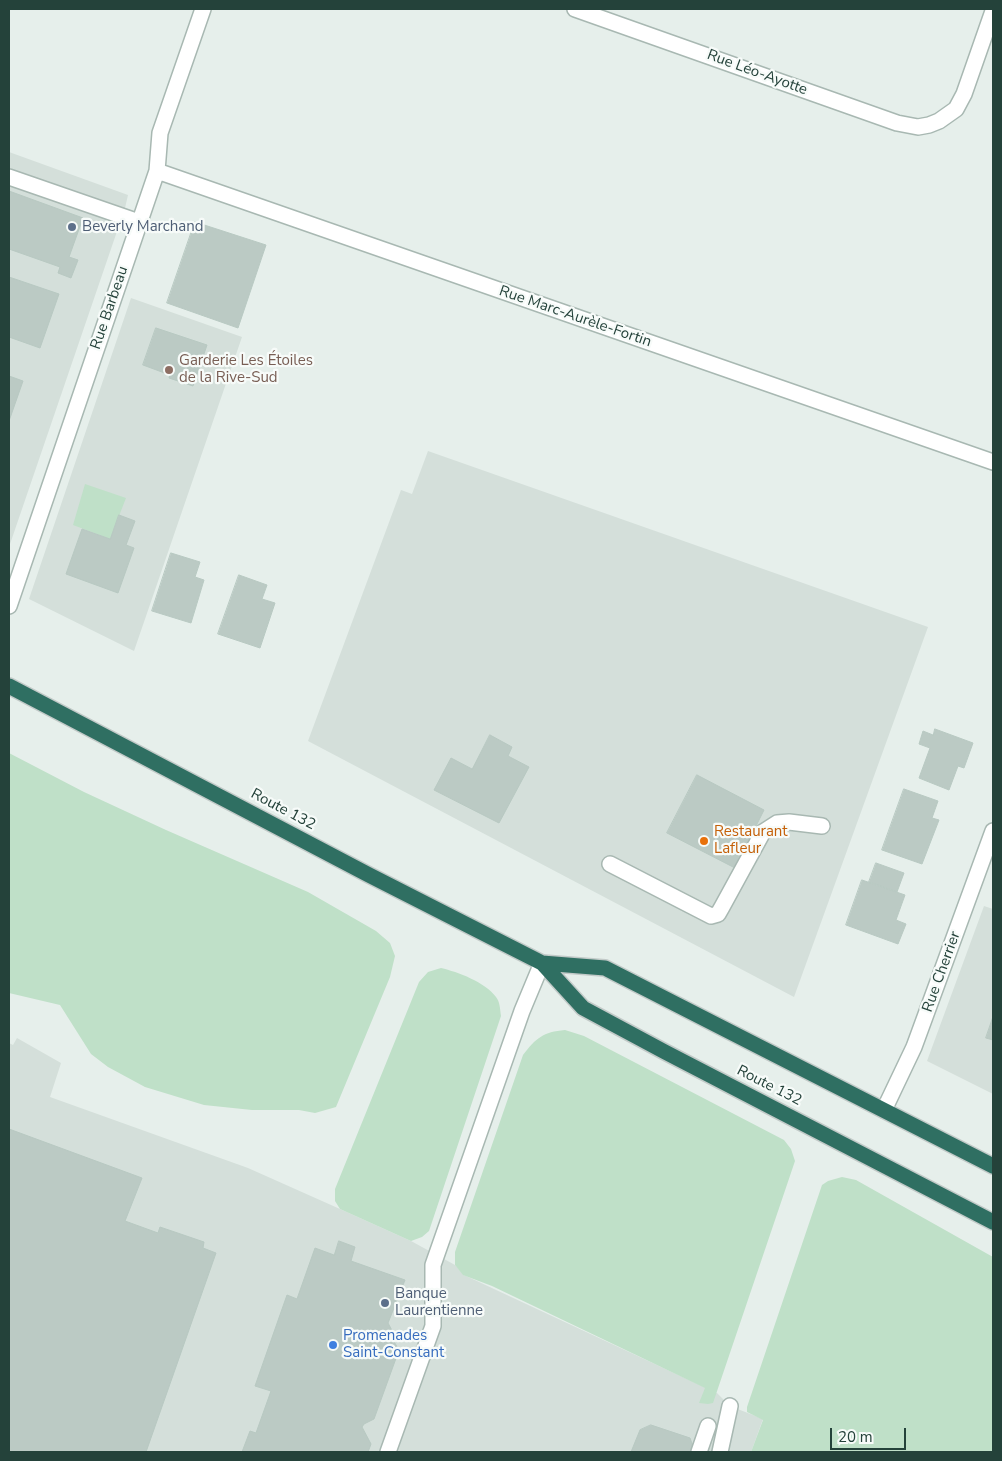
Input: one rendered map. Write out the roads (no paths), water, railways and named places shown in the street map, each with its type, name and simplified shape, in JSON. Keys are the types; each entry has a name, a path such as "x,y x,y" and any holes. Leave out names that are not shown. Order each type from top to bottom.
{"highway":[{"name":"Route 132","path":"9,686 369,875 542,963 583,1008 664,1052 993,1222"},
{"name":"Route 132","path":"542,963 605,968 993,1166"}],"street":[{"name":"Rue Barbeau","path":"9,606 157,171 160,133 203,9"},
{"name":"Rue Léo-Ayotte","path":"575,9 897,123 918,127 940,121 949,115 960,103 993,11"},
{"name":"Rue Marc-Aurèle-Fortin","path":"157,171 993,462"},
{"path":"9,177 139,222"},
{"path":"610,864 712,916 718,914 763,832 777,823 789,822 822,826"},
{"name":"Rue Cherrier","path":"884,1110 914,1047 993,831"},
{"path":"388,1452 433,1326 433,1265 522,1011 542,963"},
{"path":"720,1452 730,1406"},
{"path":"698,1452 708,1426"}],"place":[{"name":"Beverly Marchand","path":"72,227"},
{"name":"Garderie Les Étoiles de la Rive-Sud","path":"169,370"},
{"name":"Restaurant Lafleur","path":"704,841"},
{"name":"Banque Laurentienne","path":"385,1303"},
{"name":"Promenades Saint-Constant","path":"333,1345"}]}
